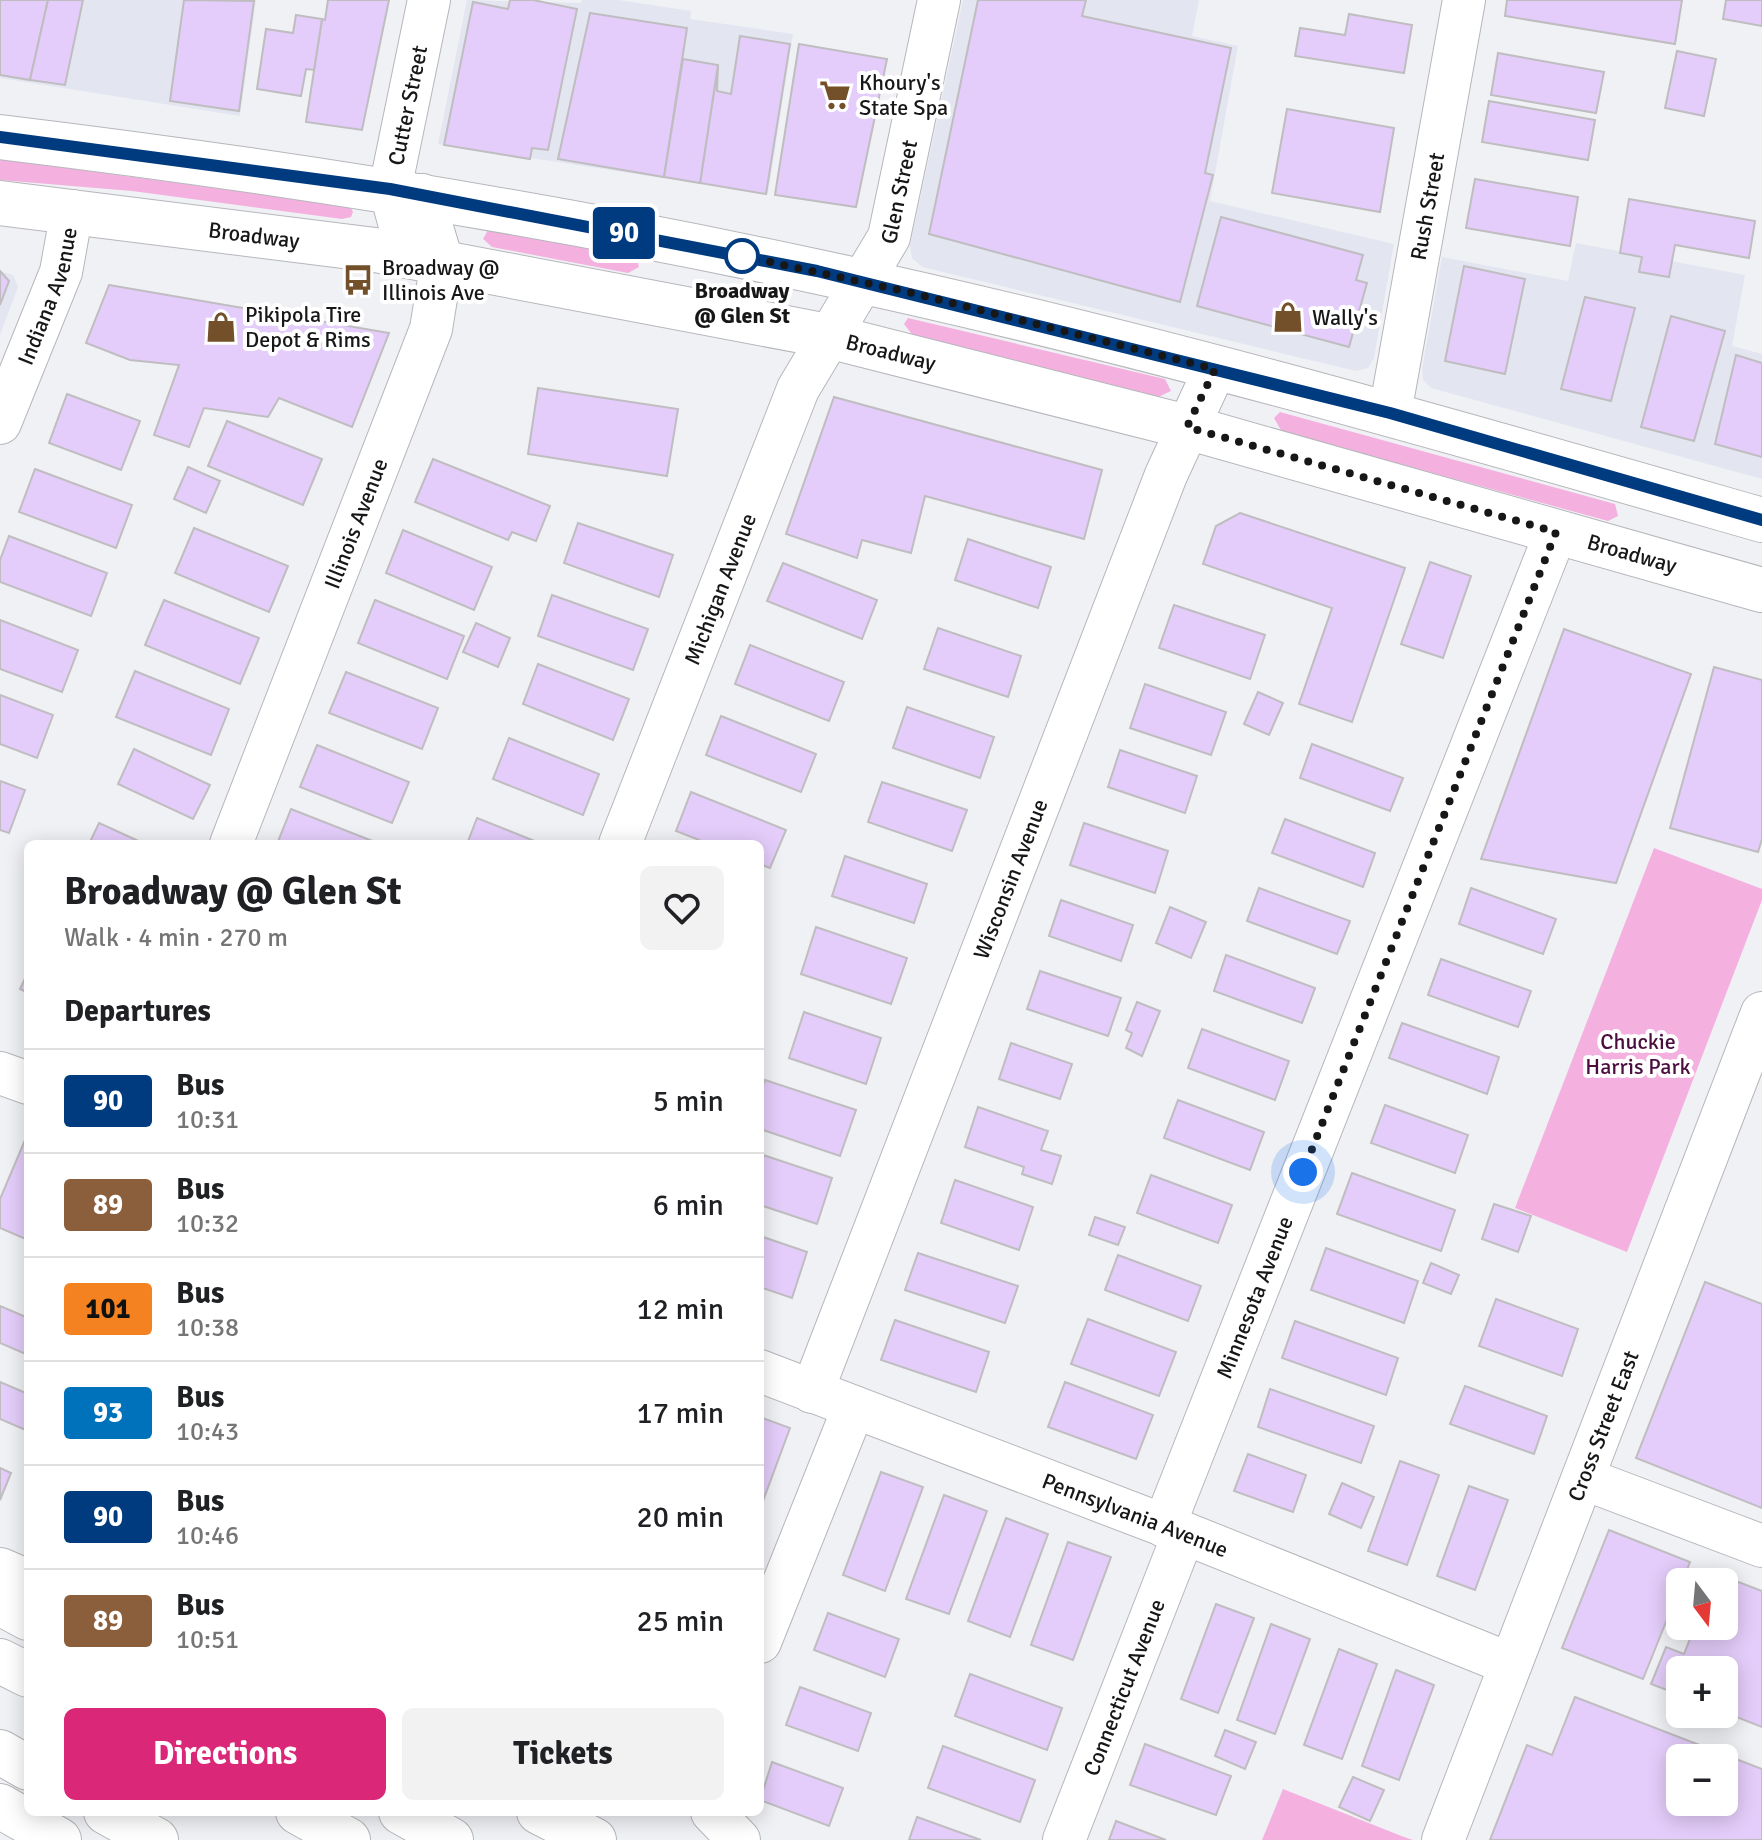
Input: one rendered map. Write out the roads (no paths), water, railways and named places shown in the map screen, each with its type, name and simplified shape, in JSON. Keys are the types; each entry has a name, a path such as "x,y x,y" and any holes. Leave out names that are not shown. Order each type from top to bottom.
{"main road":[{"path":"0,137 406,192 861,281 1390,413 1762,520"},
{"name":"Broadway","path":"0,203 425,258 828,336 1187,427 1762,590"},
{"path":"0,1570 24,1580"},
{"path":"0,1603 24,1616"},
{"path":"0,1661 24,1673"},
{"path":"0,1752 24,1766"},
{"path":"0,1806 59,1840"},
{"path":"113,1816 156,1840"},
{"path":"305,1816 348,1840"},
{"path":"408,1816 451,1840"}],"street":[{"name":"Cutter Street","path":"425,258 406,192 429,0"},
{"name":"Glen Street","path":"828,336 889,237 939,0"},
{"name":"Rush Street","path":"1390,413 1464,0"},
{"name":"Indiana Avenue","path":"0,423 61,272 72,211"},
{"name":"Illinois Avenue","path":"233,840 425,347 425,258"},
{"name":"Michigan Avenue","path":"622,840 798,389 828,336"},
{"name":"Wisconsin Avenue","path":"812,1392 1187,427 1215,369"},
{"name":"Minnesota Avenue","path":"1174,1530 1556,532"},
{"name":"Cross Street East","path":"1443,1840 1585,1479 1762,1013"},
{"path":"0,1073 24,1082"},
{"name":"Pennsylvania Avenue","path":"764,1373 1174,1530 1510,1664"},
{"path":"764,1632 854,1407"},
{"path":"1585,1479 1762,1546"},
{"name":"Connecticut Avenue","path":"1064,1840 1174,1530"},
{"path":"716,1816 739,1840"}],"place":[{"name":"Khoury's State Spa","path":"835,95"},
{"name":"Broadway @ Glen St","path":"742,256"},
{"name":"Broadway @ Illinois Ave","path":"358,280"},
{"name":"Wally's","path":"1288,317"},
{"name":"Pikipola Tire Depot & Rims","path":"221,327"}],"park label":[{"name":"Chuckie Harris Park","path":"1638,1054"}]}
